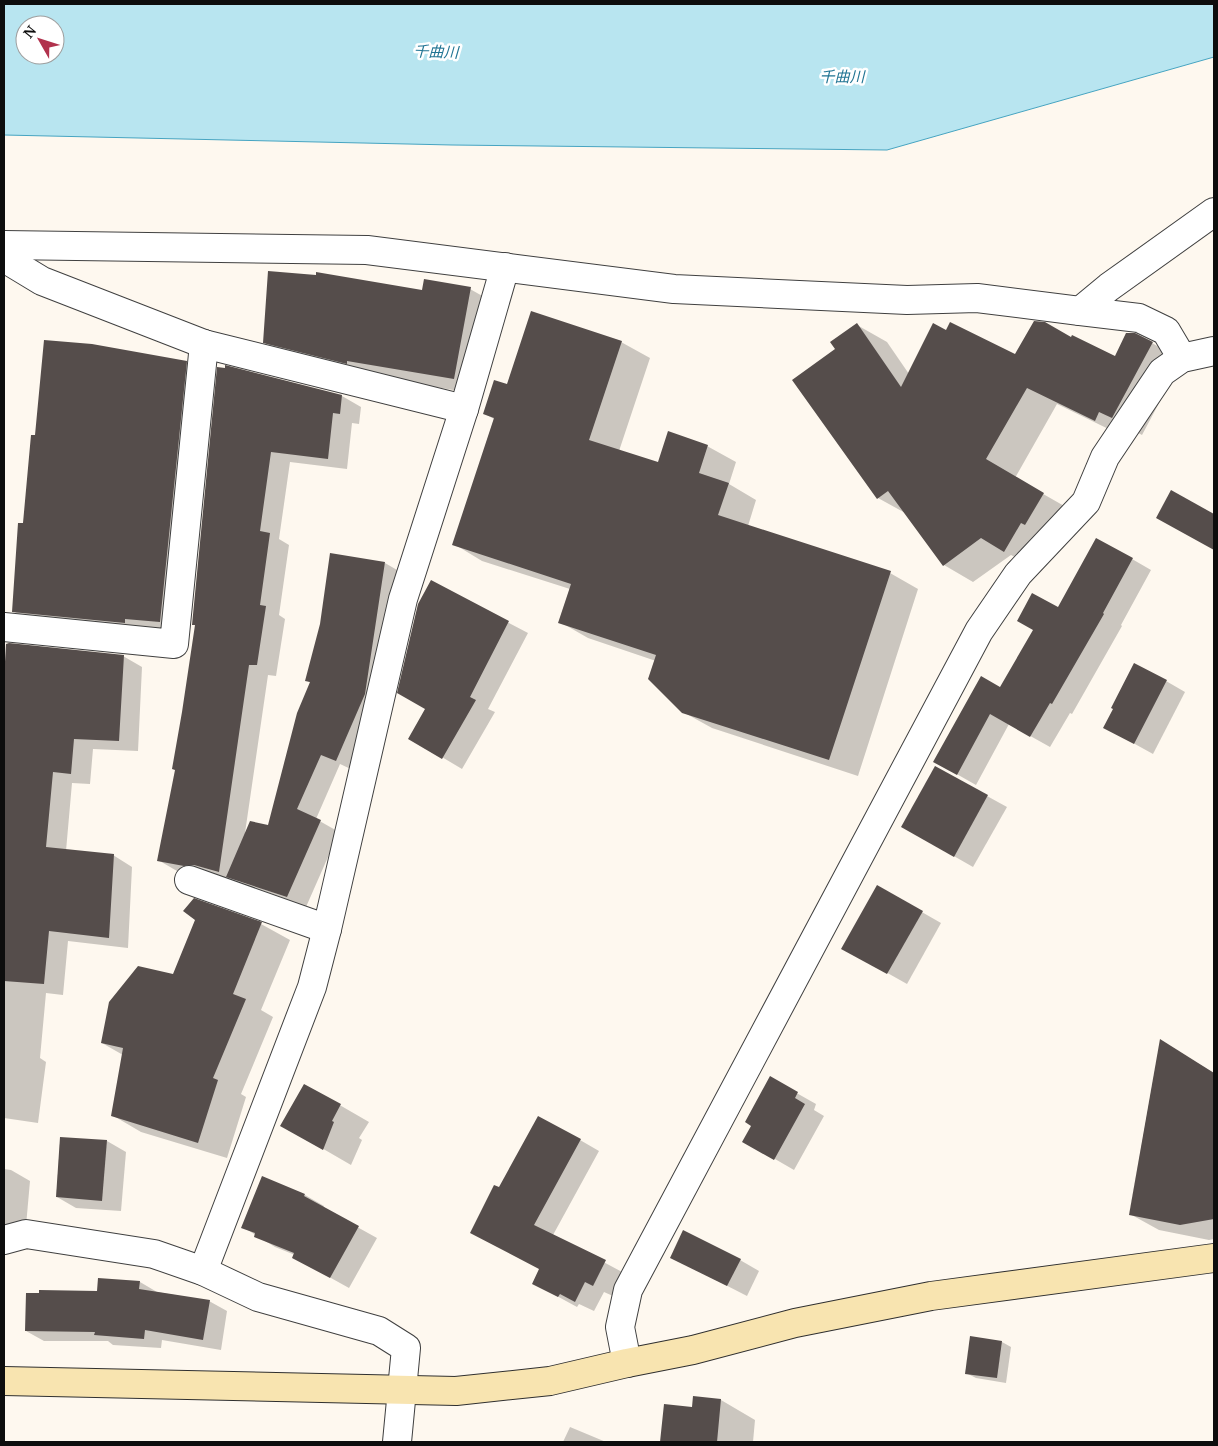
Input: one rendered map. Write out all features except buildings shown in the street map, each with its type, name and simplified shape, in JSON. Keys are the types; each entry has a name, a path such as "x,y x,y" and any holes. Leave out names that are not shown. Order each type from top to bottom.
{"street":[{"path":"1080,311 1109,287 1214,212"},
{"path":"4,245 367,250 674,289 907,300 977,298 1139,318 1166,331 1182,358"},
{"path":"4,258 42,281 204,344 464,409"},
{"path":"203,1271 312,987 403,599 464,409 505,267"},
{"path":"4,627 174,644 204,344"},
{"path":"627,1363 620,1327 628,1290 979,631 1018,574 1086,502 1105,457 1162,372 1182,358 1214,350"},
{"path":"189,880 327,929"},
{"path":"4,1240 26,1234 154,1254 203,1271 258,1298 379,1331 406,1348 397,1442"},
{"path":"4,1380 456,1391 550,1381 693,1350 795,1323 931,1296 1214,1258"}],"water":[{"name":"千曲川","path":"4,4 1214,4 1214,57 887,150 452,145 4,135"}]}
